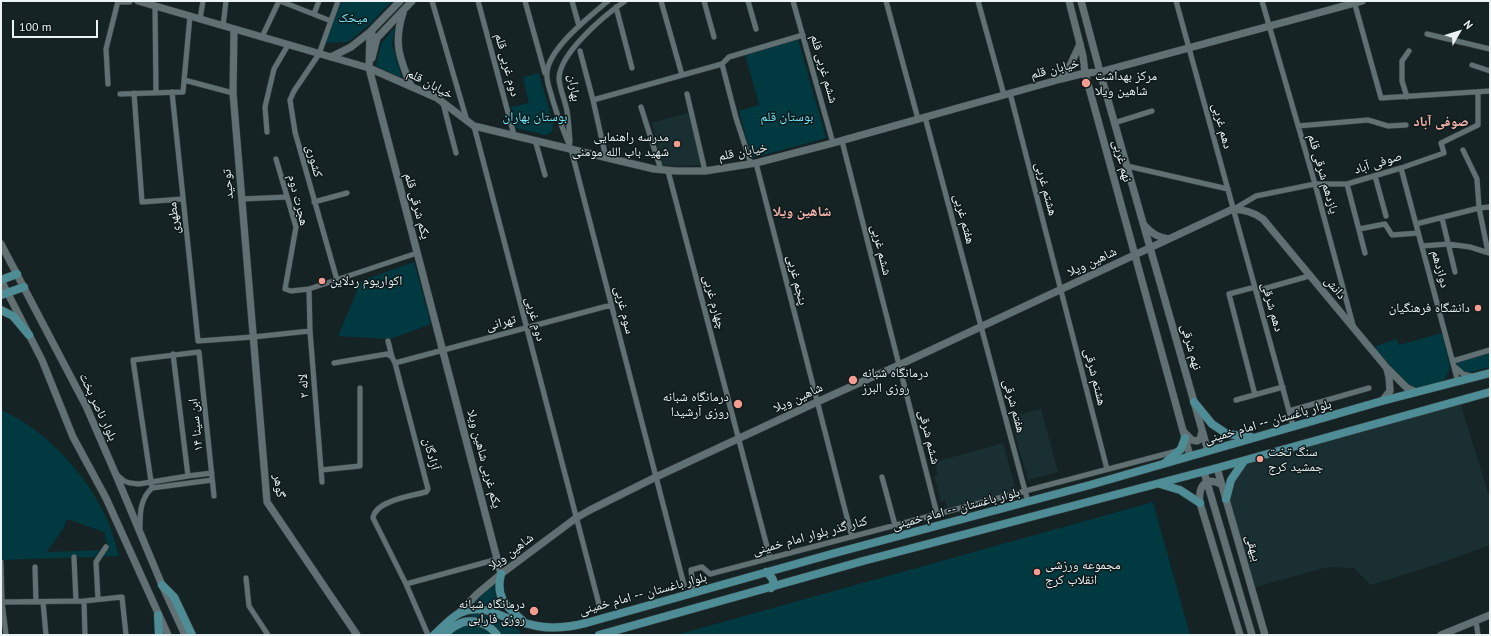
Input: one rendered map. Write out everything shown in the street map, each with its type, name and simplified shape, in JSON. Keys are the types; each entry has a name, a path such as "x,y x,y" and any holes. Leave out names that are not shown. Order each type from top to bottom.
{"main road":[{"path":"1,280 17,274"},
{"path":"4,294 24,287"},
{"path":"1,310 12,316 29,335"},
{"name":"بلوار باغستان -- امام خمینی","path":"434,635 459,613 472,609 492,611 508,618 545,628 571,626 834,553 1090,485 1382,401 1490,373"},
{"name":"بلوار باغستان -- امام خمینی","path":"599,635 886,555 1204,472 1490,392"},
{"path":"1194,402 1212,424 1227,434 1256,438"},
{"path":"1161,465 1172,458 1179,451 1184,434"},
{"path":"1226,498 1231,480 1244,460"},
{"path":"1160,484 1180,490 1200,503"},
{"path":"1090,485 1088,491 1089,495 1096,500"},
{"path":"1078,488 1083,497 1080,504"},
{"path":"788,566 786,575 792,582"},
{"path":"766,572 772,576 773,579 774,584 770,588"},
{"path":"501,574 499,590 501,599 525,623"},
{"path":"162,585 174,597 192,635"},
{"path":"158,615 159,635"},
{"path":"444,635 457,624 472,621 488,626 497,635"}],"street":[{"path":"108,84 106,49 119,1 129,1"},
{"name":"خیابان قلم","path":"138,1 158,5 222,26 369,68 443,102 474,126 664,171 706,171 753,164 842,141 1061,79 1085,73 1100,72 1362,1"},
{"path":"200,19 203,1"},
{"path":"222,26 226,1"},
{"path":"262,37 279,1 331,21"},
{"path":"314,14 319,1"},
{"name":"کشوری","path":"337,280 295,132 290,100 294,91 320,54 338,1"},
{"path":"331,57 351,47 370,32 400,1"},
{"path":"369,68 378,38 412,1"},
{"path":"432,1 467,122"},
{"name":"دوم غربی قلم","path":"478,1 514,135"},
{"path":"525,1 547,78"},
{"path":"572,1 579,26"},
{"name":"بهاران","path":"571,149 556,114 547,78 548,66 555,53 579,26 608,1"},
{"name":"بهاران","path":"571,149 567,112 559,77 562,65 584,36 616,7 625,1"},
{"path":"661,1 682,75"},
{"path":"704,1 714,37"},
{"path":"748,1 756,29"},
{"name":"ششم غربی قلم","path":"793,1 833,143"},
{"name":"هفتم غربی","path":"886,1 982,327"},
{"name":"هشتم غربی","path":"978,1 1007,94 1061,290"},
{"name":"نهم غربی","path":"1068,1 1080,44 1085,73 1135,256"},
{"name":"نهم غربی","path":"1081,1 1150,248"},
{"name":"دهم غربی","path":"1176,1 1233,209"},
{"name":"یازدهم شرقی قلم","path":"1262,1 1316,184 1354,329"},
{"path":"1354,2 1380,98 1490,91"},
{"path":"156,93 158,5"},
{"path":"616,7 632,68"},
{"path":"404,10 398,28 398,45 403,65 411,86"},
{"path":"120,94 183,92 190,16"},
{"name":"توحید","path":"234,29 233,93 253,337"},
{"path":"370,32 378,38"},
{"name":"یکم شرقی قلم","path":"370,32 369,68 443,350"},
{"path":"1427,34 1490,49"},
{"path":"593,100 722,64 729,56 803,35"},
{"path":"1061,79 1068,70 1080,44"},
{"path":"267,132 265,107 274,69 288,45"},
{"path":"580,51 606,158"},
{"path":"1407,96 1402,81 1402,61 1409,51"},
{"name":"پنجم غربی","path":"722,64 736,118 753,164 852,537"},
{"path":"1472,66 1490,71"},
{"path":"184,80 233,93"},
{"name":"مطهری","path":"172,92 198,340 253,337"},
{"name":"صوفی آباد","path":"1316,184 1348,184 1444,153 1442,143 1478,125 1478,92"},
{"path":"134,93 142,202 183,199"},
{"path":"687,94 706,171"},
{"path":"443,102 456,153"},
{"path":"642,107 664,171"},
{"path":"1114,123 1152,111"},
{"path":"556,114 563,118 567,112"},
{"path":"1298,126 1368,120 1388,126 1406,125"},
{"name":"دوم غربی","path":"474,126 600,608"},
{"path":"535,140 545,175"},
{"name":"ششم غربی","path":"842,141 899,365"},
{"name":"سوم غربی","path":"571,149 684,586"},
{"path":"1462,150 1477,179 1479,208 1489,253"},
{"name":"هجرت دوم","path":"276,158 296,226 285,289 291,291 310,289"},
{"path":"1127,166 1228,189"},
{"name":"دوازدهم","path":"1401,168 1458,382"},
{"name":"چهارم غربی","path":"664,171 770,558"},
{"path":"1376,176 1386,216"},
{"name":"شاهین ویلا","path":"459,613 477,594 501,574 576,518 656,477 1135,256 1233,209 1256,196 1316,184"},
{"path":"1348,184 1365,253"},
{"path":"314,202 347,193"},
{"path":"242,199 287,197"},
{"path":"1416,224 1479,208 1490,208"},
{"name":"دانش","path":"1233,209 1246,210 1263,219 1386,367 1389,377 1390,391 1382,401"},
{"name":"دهم شرقی","path":"1233,209 1293,426"},
{"path":"1442,218 1455,272"},
{"path":"1143,224 1151,233 1168,239"},
{"path":"1359,229 1386,224 1392,236 1418,233"},
{"name":"بلوار ناصر بخت","path":"1,244 86,406 162,585 185,635"},
{"path":"1422,246 1448,244 1470,247 1489,253"},
{"name":"نهم شرقی","path":"1150,248 1208,451"},
{"path":"310,289 417,253"},
{"path":"1135,256 1190,456"},
{"path":"1256,395 1229,294 1309,276"},
{"path":"1,280 4,294 29,335 42,360 73,437 106,498 168,635"},
{"name":"لاله ۲","path":"310,289 310,331 322,482"},
{"name":"هشتم شرقی","path":"1061,290 1107,469"},
{"name":"تهرانی","path":"395,363 611,305"},
{"name":"هفتم شرقی","path":"982,327 1028,502"},
{"path":"253,337 310,331"},
{"name":"گوهر","path":"253,337 267,502 357,635"},
{"name":"آزادگان","path":"388,341 390,356 395,363 428,489 426,492 382,505 374,513 373,518 406,584"},
{"name":"یکم غربی شاهین ویلا","path":"443,350 501,574"},
{"path":"1454,364 1490,350"},
{"name":"ابن سینا ۱۴","path":"173,354 199,352 214,496"},
{"path":"152,488 133,360 173,354 188,476"},
{"path":"334,363 390,356"},
{"path":"1454,364 1463,374 1468,376 1478,376"},
{"path":"1441,386 1453,377 1454,364"},
{"name":"ششم شرقی","path":"899,365 938,514"},
{"path":"1386,367 1406,388 1416,392"},
{"path":"321,470 360,466 360,388"},
{"path":"1236,400 1283,388"},
{"path":"1289,411 1369,388"},
{"path":"1184,434 1192,440 1197,441 1200,439 1202,431"},
{"name":"کنار گذر بلوار امام خمینی","path":"687,595 693,586 691,570 702,567 710,574 1179,451"},
{"name":"بیهقی","path":"1217,468 1265,635"},
{"name":"بیهقی","path":"1204,472 1252,635"},
{"path":"116,475 124,481 139,484 150,481 212,473"},
{"path":"882,477 895,525"},
{"path":"140,533 142,500 146,493 152,488 212,480"},
{"path":"1222,485 1215,482 1208,482 1200,489 1199,495 1200,503 1240,635"},
{"path":"832,542 834,553"},
{"path":"98,600 96,562 106,546"},
{"path":"74,557 76,601"},
{"path":"428,635 406,584 498,559"},
{"path":"1,562 2,602 6,635"},
{"path":"35,567 36,602"},
{"path":"246,578 249,606 268,635"},
{"path":"2,602 84,601 122,598 126,635"},
{"path":"84,601 85,635"},
{"path":"43,602 46,635"},
{"path":"1441,635 1490,615"},
{"path":"1476,621 1478,635"}],"shaded area":[{"name":"مدرسه راهنمایی شهید باب الله مومنی","path":"688,113 702,165 663,166 652,123"},
{"path":"1460,402 1490,499 1490,545 1438,564 1371,585 1354,568 1328,567 1255,587 1229,499 1233,481 1245,464"},
{"path":"1041,409 1058,472 1028,480 1010,417"},
{"path":"1003,443 1016,490 948,509 945,500 941,501 934,476 938,475 935,462"}],"green space":[{"name":"میخک","path":"341,1 392,1 370,24 348,42 326,43"},
{"path":"395,27 392,45 402,78 376,66 381,44"},
{"name":"بوستان قلم","path":"798,39 826,138 752,158 739,111 759,105 745,54"},
{"name":"بوستان بهاران","path":"539,73 553,124 552,132 546,135 516,128 511,107 529,103 523,77"},
{"path":"414,262 431,324 390,339 338,336 361,281"},
{"path":"1442,333 1450,368 1445,379 1440,383 1416,388 1407,384 1375,349 1376,346 1396,339 1399,345"},
{"path":"1490,353 1490,367 1463,374 1457,366 1457,362"},
{"path":"1,410 34,430 65,457 79,473 101,507 109,524 119,556 1,560","holes":["67,519 104,532 109,550 47,552 63,529"]},
{"name":"مجموعه ورزشی انقلاب کرج","path":"1153,502 1190,635 676,635"},
{"path":"495,582 496,597 503,611 487,605 470,605"},
{"path":"477,613 488,616 520,630 520,635 500,635 497,630 460,620"},
{"path":"469,624 487,629 493,635 449,635 454,630"}],"place":[{"name":"مرکز بهداشت شاهین ویلا","path":"1086,83"},
{"name":"مدرسه راهنمایی شهید باب الله مومنی","path":"677,144"},
{"name":"اکواریوم ردلاین","path":"322,281"},
{"name":"دانشگاه فرهنگیان","path":"1478,308"},
{"name":"درمانگاه شبانه روزی البرز","path":"853,380"},
{"name":"درمانگاه شبانه روزی آرشیدا","path":"738,404"},
{"name":"سنگ تخت جمشید کرج","path":"1260,459"},
{"name":"مجموعه ورزشی انقلاب کرج","path":"1037,572"},
{"name":"درمانگاه شبانه روزی فارابی","path":"534,611"}],"district":[{"name":"صوفی آباد","path":"1441,122"},
{"name":"شاهین ویلا","path":"802,212"}]}
